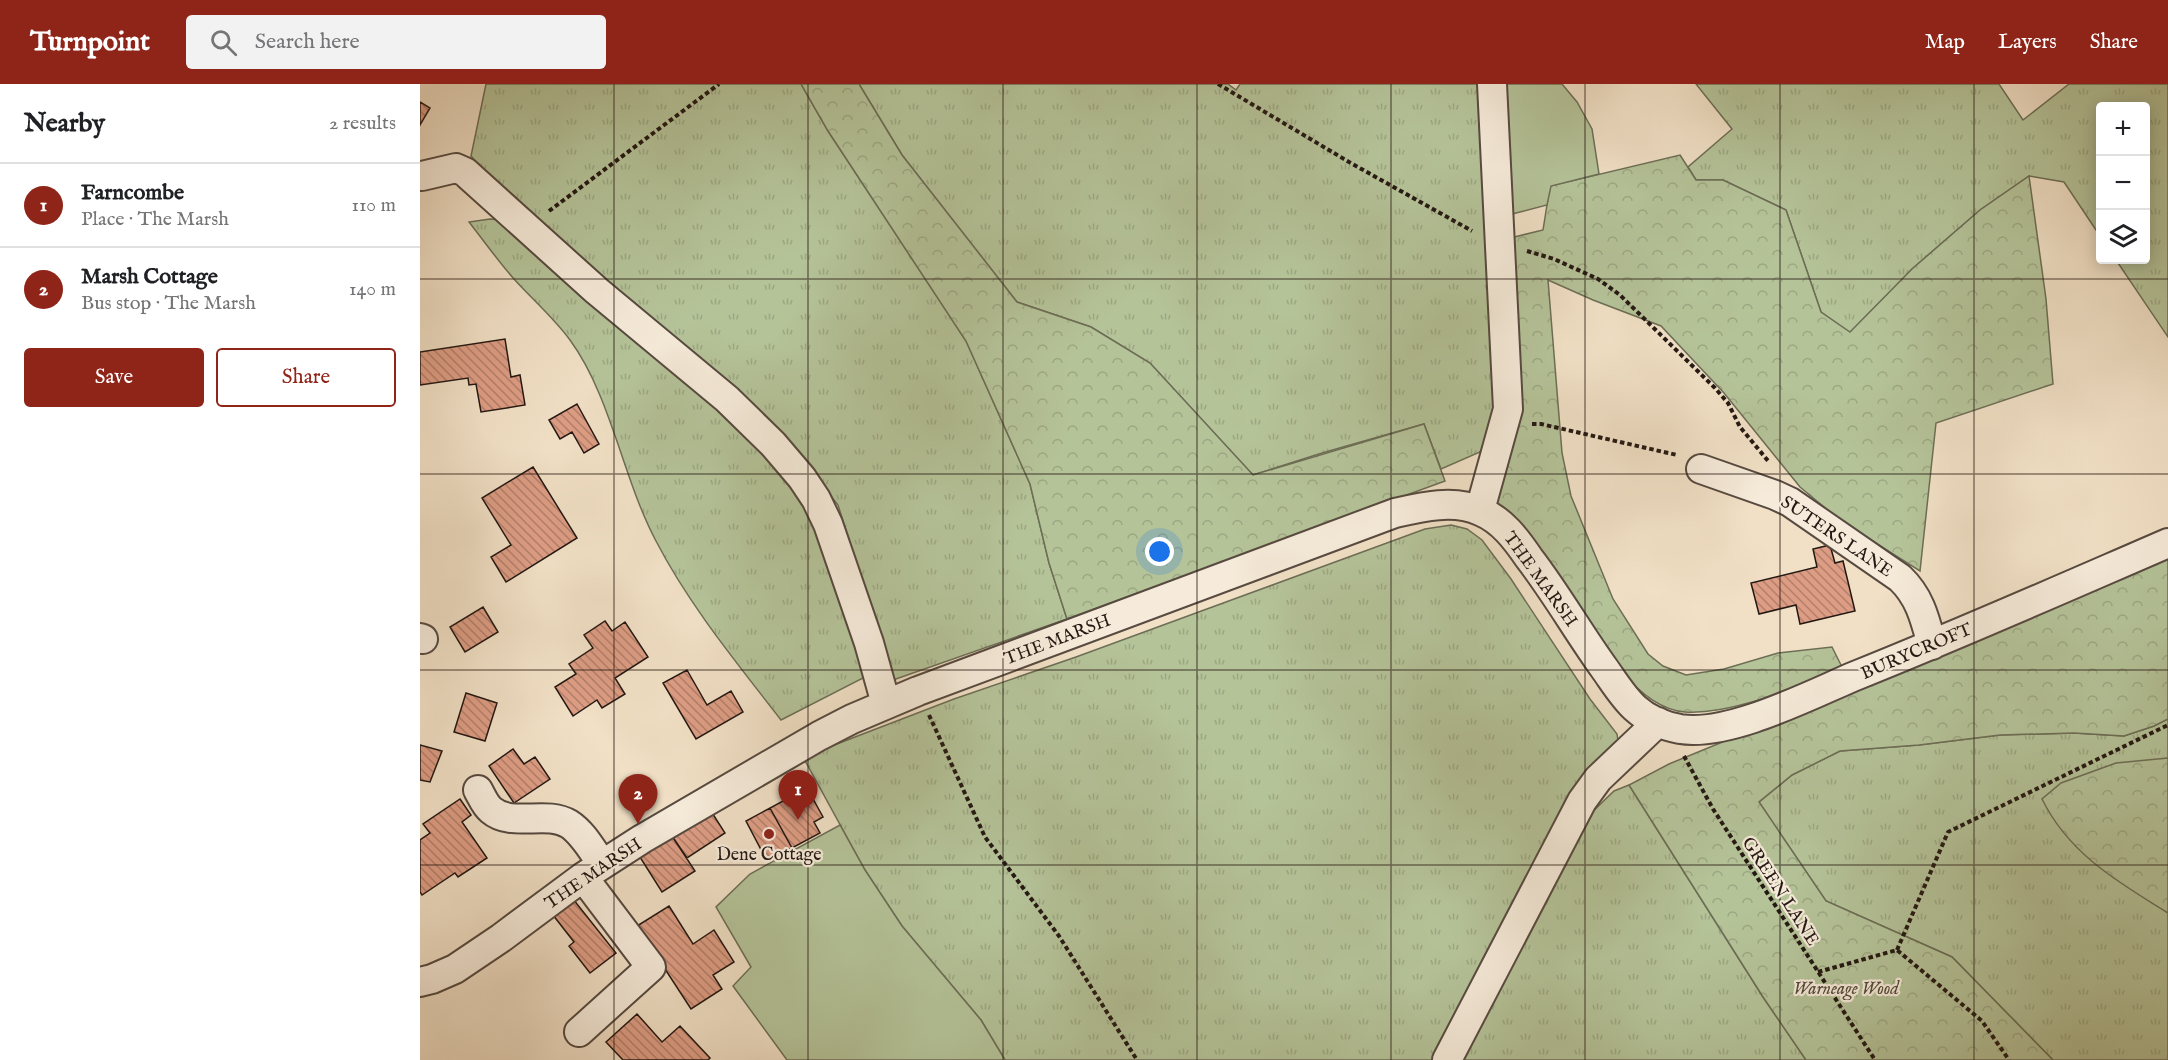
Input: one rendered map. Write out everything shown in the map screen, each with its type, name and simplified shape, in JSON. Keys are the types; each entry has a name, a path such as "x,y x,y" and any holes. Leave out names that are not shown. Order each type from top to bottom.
{"street":[{"path":"1480,510 1508,409 1492,84"},
{"path":"422,176 456,168 465,172 597,291 727,399 773,444 802,478 816,499 828,524 843,564 886,704"},
{"name":"SUTERS LANE","path":"1701,470 1779,496 1900,578 1918,600 1932,645"},
{"name":"THE MARSH","path":"420,982 455,969 501,938 592,870 819,736 886,704 1395,513 1442,505 1462,506 1480,510 1497,520 1512,534 1634,708 1647,717 1669,726"},
{"name":"BURYCROFT","path":"1669,726 1713,728 1742,721 1932,645 2168,543"},
{"path":"1447,1060 1582,801 1598,779 1669,726"},
{"path":"478,790 492,811 513,817 548,817 569,824 583,837 592,870 651,967 579,1032"}],"path":[{"path":"526,228 719,84"},
{"path":"1218,84 1462,227 1499,242 1578,268 1620,295 1728,403 1740,427 1773,467 1779,496"},
{"path":"1504,426 1542,423 1683,457 1701,470"},
{"path":"918,692 985,837 1059,936 1137,1060"},
{"path":"1897,950 1948,832 2168,725"},
{"name":"GREEN LANE","path":"1669,726 1707,799 1875,1060"},
{"path":"1818,972 1897,950"},
{"path":"1897,950 1982,1021 2009,1060"}],"green space":[{"path":"486,84 801,84 828,131 966,341 1030,484 1049,563 1067,619 893,680 838,505 791,444 504,193 471,156"},
{"path":"801,84 859,84 902,155 1017,302 1091,327 1150,363 1253,475 1424,424 1445,481 1067,619 1049,563 1030,484 966,341 828,131"},
{"path":"859,84 1228,84 1236,90 1240,84 1481,84 1496,365 1493,430 1480,452 1441,469 1424,424 1253,475 1150,363 1091,327 1017,302 902,155"},
{"path":"1501,84 1562,84 1577,102 1592,129 1599,174 1551,186 1547,205 1512,214"},
{"path":"1696,84 1999,84 2023,120 2069,84 2168,84 2168,337 2119,264 2150,264 2150,102 2096,102 2096,230 2064,182 2029,176 1980,210 1912,269 1850,333 1821,312 1786,210 1723,180 1696,180 1688,167 1732,129"},
{"path":"1680,155 1696,180 1723,180 1786,210 1821,312 1850,332 1912,269 1980,210 2029,176 2046,299 2053,384 1936,423 1920,571 1842,522 1800,487 1724,393 1661,326 1548,280 1562,453 1571,496 1613,599 1648,654 1663,666 1686,675 1724,669 1778,653 1832,647 1843,669 1765,698 1704,712 1685,712 1663,706 1642,693 1623,674 1589,627 1548,561 1493,499 1506,239 1543,230 1550,186"},
{"path":"502,220 733,416 810,506 869,675 781,720 714,633 669,565 634,491 607,412 584,362 564,332 508,272 469,222"},
{"path":"1451,525 1467,529 1482,540 1511,579 1590,699 1617,734 1619,747 1436,1060 1005,1060 981,1020 902,926 865,870 803,757 954,699 1076,657 1425,529"},
{"name":"Warneage Wood","path":"2168,559 2168,719 2124,736 2074,733 2000,735 1919,745 1840,751 1792,775 1759,802 1826,901 1952,957 2053,1060 1806,1060 1763,997 1629,785 1669,764"},
{"path":"2168,719 2168,1060 2053,1060 1952,957 1826,901 1759,802 1792,775 1840,751 1919,745 2000,735 2074,733 2124,736"},
{"path":"2168,758 2168,913 2096,865 2066,836 2042,799 2061,783 2116,763"},
{"path":"1629,785 1763,997 1806,1060 1458,1060 1585,819 1614,791"},
{"path":"840,825 865,870 902,926 981,1020 1005,1060 787,1060 733,986 751,967 716,907 750,874"}],"building":[{"path":"420,102 430,108 420,125"},
{"path":"505,339 511,377 520,375 525,405 481,412 476,384 469,385 468,378 420,385 420,352"},
{"path":"577,404 599,444 584,453 572,432 560,439 549,420"},
{"path":"533,467 577,538 506,582 491,557 511,545 482,498"},
{"path":"1830,545 1835,563 1843,561 1855,611 1800,624 1796,605 1759,614 1751,583 1817,567 1813,549"},
{"path":"483,607 498,632 465,652 450,627"},
{"path":"605,621 612,631 625,622 648,657 615,678 625,694 602,708 597,700 573,716 555,687 576,674 569,664 593,648 584,635"},
{"path":"687,670 707,705 731,691 743,712 696,739 663,683"},
{"path":"466,693 497,703 485,741 454,732"},
{"path":"420,745 442,751 430,782 420,780"},
{"path":"513,749 524,764 535,757 550,779 514,803 489,766"},
{"path":"807,788 823,817 814,822 820,833 792,848 770,808"},
{"path":"460,799 471,815 462,822 487,858 458,877 455,873 422,895 420,892 420,840 430,833 423,824"},
{"path":"709,808 725,833 687,858 670,833"},
{"name":"Dene Cottage","path":"770,808 792,848 767,861 746,821"},
{"path":"670,833 695,871 662,892 638,854"},
{"path":"573,899 616,953 590,973 569,946 574,942 553,915"},
{"path":"669,906 693,944 714,930 734,962 713,975 722,989 691,1009 637,926"},
{"path":"637,1014 662,1042 680,1026 710,1058 708,1060 623,1060 606,1042"}],"place":[{"name":"Farncombe","path":"798,820"},
{"name":"Marsh Cottage","path":"638,824"},
{"name":"Dene Cottage","path":"769,834"}]}
